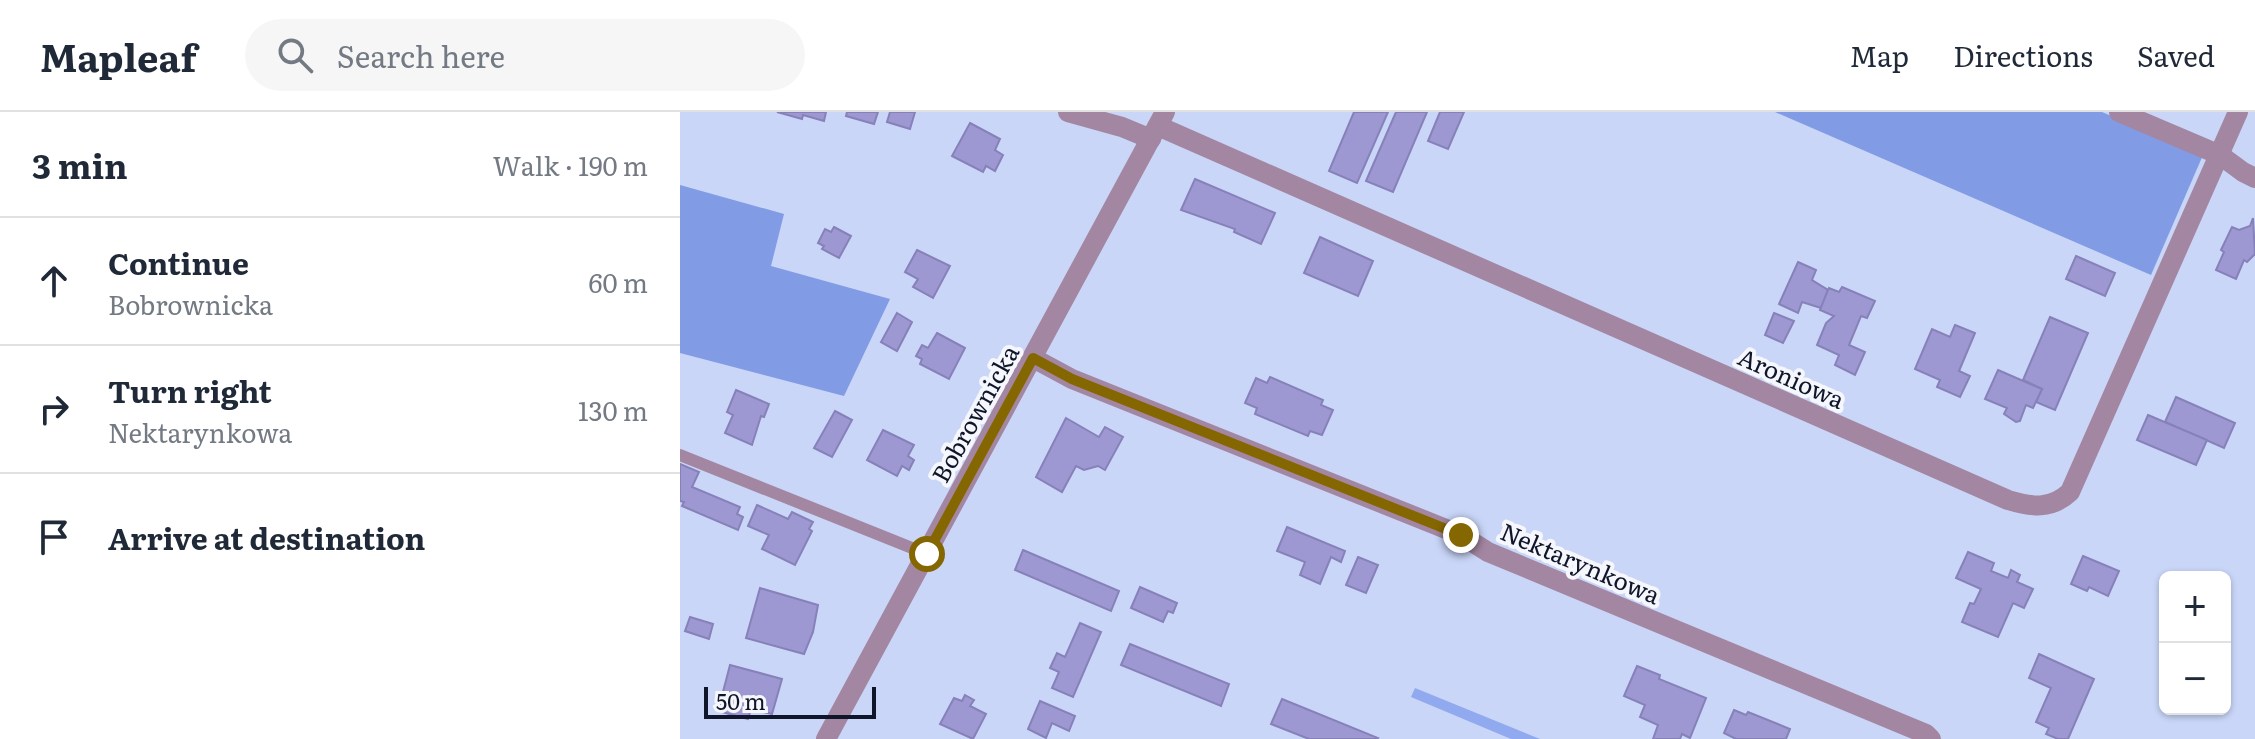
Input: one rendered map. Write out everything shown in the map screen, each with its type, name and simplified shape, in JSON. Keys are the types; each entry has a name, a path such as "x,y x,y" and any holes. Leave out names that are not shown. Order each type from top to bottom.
{"street":[{"name":"Aroniowa","path":"1068,112 1122,127 1158,126 2008,500 2041,506 2055,503 2070,492 2238,112"},
{"path":"2119,112 2220,155 2255,178"},
{"name":"Bobrownicka","path":"826,739 1158,126"},
{"name":"Nektarynkowa","path":"1033,358 1072,379 1461,535 1488,552 1926,734 1931,739"}],"lane":[{"path":"680,455 927,554"}],"shaded area":[{"path":"1775,112 2102,112 2203,155 2151,275"},
{"path":"680,185 784,214 771,266 890,299 844,396 680,353"},
{"path":"1415,688 1540,739 1511,739 1411,697"}],"building":[{"path":"777,112 826,112 824,121"},
{"path":"847,112 878,112 874,124 846,116"},
{"path":"890,112 915,112 910,129 887,122"},
{"path":"1354,112 1388,112 1357,183 1329,171"},
{"path":"1396,112 1427,112 1393,192 1366,181"},
{"path":"1440,112 1464,112 1448,149 1428,141"},
{"path":"970,123 1000,139 995,150 1003,155 995,171 986,166 983,172 952,156"},
{"path":"1195,179 1275,213 1261,244 1234,232 1235,229 1181,210"},
{"path":"2253,218 2255,254 2247,262 2244,260 2236,279 2216,270 2232,227 2239,230 2250,226"},
{"path":"834,227 851,236 839,258 822,249 824,246 818,243 825,229 831,232"},
{"path":"1320,237 1373,261 1358,296 1304,273"},
{"path":"917,250 950,266 933,298 913,287 918,279 905,272"},
{"path":"2076,256 2115,273 2105,296 2066,279"},
{"path":"1798,262 1816,270 1812,280 1828,290 1821,308 1802,302 1798,313 1779,304"},
{"path":"1842,287 1875,301 1867,318 1861,316 1849,345 1865,352 1855,375 1835,365 1839,355 1817,345 1826,323 1834,316 1820,310 1828,290 1839,292"},
{"path":"897,313 912,322 897,351 881,342"},
{"path":"1774,313 1794,321 1783,343 1765,335"},
{"path":"2050,317 2088,333 2055,410 2036,402 2042,389 2023,380"},
{"path":"1955,325 1975,333 1959,371 1970,376 1960,397 1937,387 1940,380 1915,369 1932,329 1950,337"},
{"path":"937,333 965,348 949,379 920,364 922,359 916,356 922,345 928,348"},
{"path":"1998,370 2042,389 2033,408 2026,405 2020,421 2016,422 2004,414 2007,408 1985,399"},
{"path":"1270,377 1323,400 1321,405 1333,410 1322,435 1310,431 1308,436 1255,414 1257,408 1245,403 1256,378 1267,383"},
{"path":"736,390 769,404 764,417 761,416 752,445 725,433 733,415 727,412"},
{"path":"2176,397 2235,423 2224,448 2165,422"},
{"path":"835,411 852,420 832,457 814,448"},
{"path":"2148,415 2207,440 2196,465 2137,440"},
{"path":"1066,418 1099,437 1105,427 1123,437 1105,470 1098,466 1084,470 1076,466 1062,492 1036,477"},
{"path":"883,430 914,445 908,456 914,460 909,470 902,466 897,476 867,460"},
{"path":"680,464 699,472 692,487 740,507 737,514 743,517 738,530 682,506"},
{"path":"757,505 788,519 792,512 813,522 809,529 812,531 795,565 762,549 769,535 748,526"},
{"path":"1287,527 1345,551 1341,562 1331,557 1320,584 1300,575 1305,562 1277,551"},
{"path":"1023,550 1119,591 1111,611 1015,570"},
{"path":"1968,552 1994,563 1991,571 2008,578 2011,570 2020,575 2017,582 2033,589 2024,608 2013,603 1998,637 1962,622 1970,603 1974,604 1981,589 1956,578"},
{"path":"2083,556 2119,571 2108,596 2089,587 2087,591 2071,584"},
{"path":"1358,557 1378,565 1366,593 1346,585"},
{"path":"1140,587 1177,603 1173,613 1168,611 1163,622 1131,608"},
{"path":"760,588 818,605 813,632 804,654 746,638"},
{"path":"690,617 713,624 709,639 685,631"},
{"path":"1080,623 1101,632 1073,697 1052,688 1059,672 1050,668 1057,653 1065,657"},
{"path":"1130,644 1229,684 1221,706 1121,665"},
{"path":"2039,654 2094,679 2068,739 2046,734 2049,728 2036,722 2051,688 2029,678"},
{"path":"730,665 782,679 772,714 751,709 748,719 718,711"},
{"path":"1637,666 1660,675 1659,679 1706,698 1690,738 1682,734 1680,739 1653,739 1658,725 1640,717 1645,705 1624,696"},
{"path":"965,695 974,700 970,706 986,714 973,739 940,724 954,698 962,701"},
{"path":"1282,699 1378,738 1309,739 1271,724"},
{"path":"1040,701 1075,716 1069,731 1052,723 1046,738 1028,729"},
{"path":"1734,710 1746,715 1748,712 1790,729 1786,739 1736,739 1724,733"}],"route":[{"path":"927,554 1033,358 1072,379 1461,535"}]}
